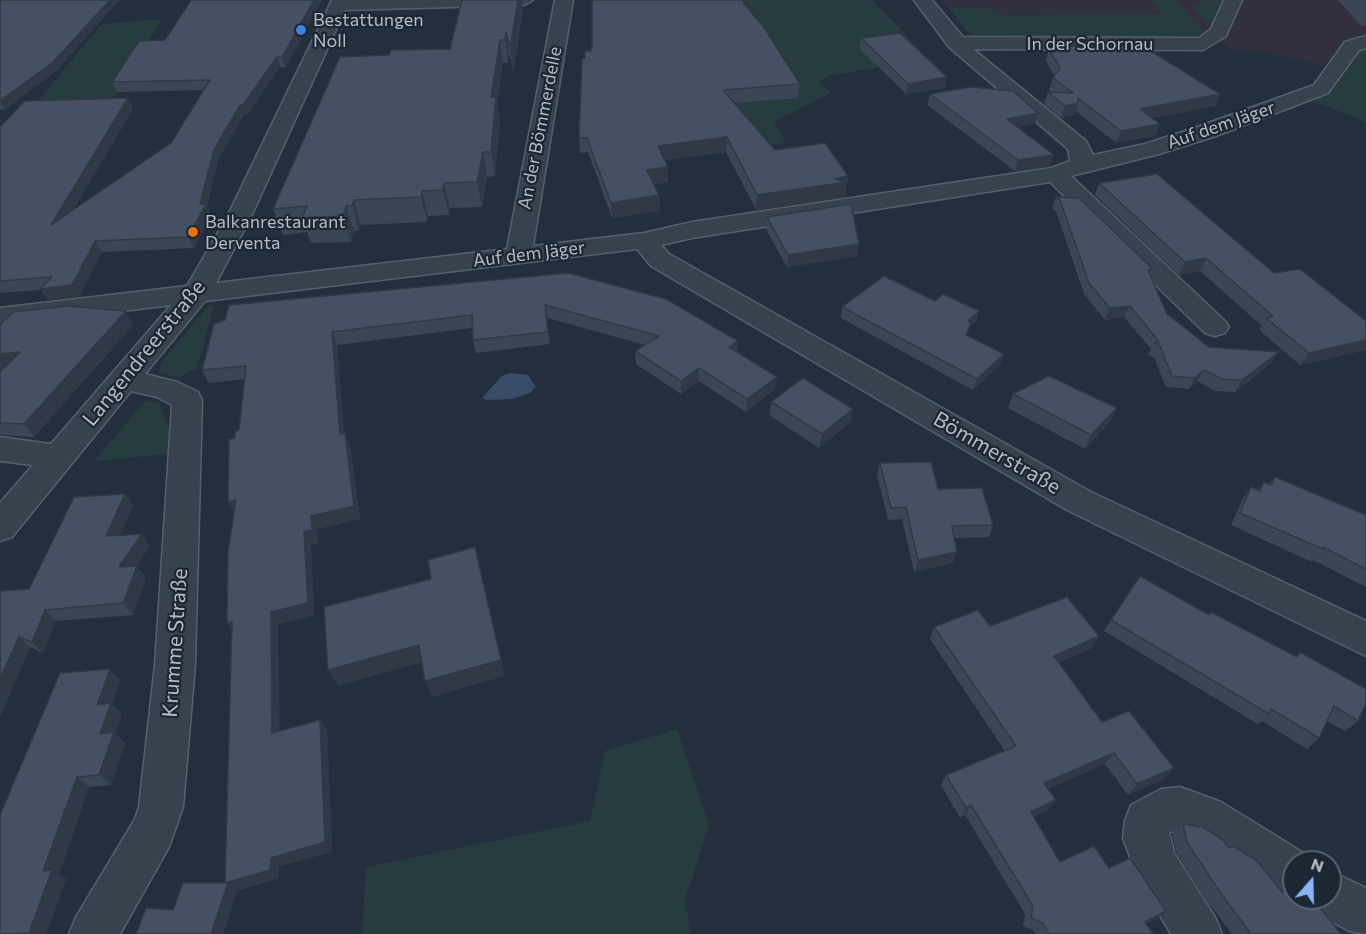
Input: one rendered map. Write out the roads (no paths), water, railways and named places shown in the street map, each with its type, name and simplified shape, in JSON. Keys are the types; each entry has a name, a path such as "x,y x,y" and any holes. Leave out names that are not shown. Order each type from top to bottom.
{"street":[{"path":"340,3 524,0"},
{"name":"An der Bömmerdelle","path":"520,255 520,233 564,0"},
{"path":"923,0 956,43 1078,146 1083,154 1081,165"},
{"name":"In der Schornau","path":"956,43 1197,45 1203,44 1219,32 1233,0"},
{"name":"Langendreerstraße","path":"0,528 196,294 239,217 340,3"},
{"name":"Auf dem Jäger","path":"0,317 644,241 692,230 1056,174 1081,165 1151,149 1208,131 1321,88 1330,79 1352,46 1366,42"},
{"path":"1056,174 1215,327"},
{"name":"Bömmerstraße","path":"644,241 660,260 1079,501 1159,542 1366,639"},
{"name":"Krumme Straße","path":"93,934 153,831 161,807 175,665 188,424 187,400 166,389 125,379"},
{"path":"0,449 59,457"},
{"path":"1198,934 1157,868 1146,839 1147,821 1161,810 1180,809 1205,818 1282,866"},
{"path":"1342,901 1366,914"}],"water":[{"path":"510,373 528,375 536,387 530,393 512,399 486,400 482,398 502,376"}],"place":[{"name":"Bestattungen Noll","path":"301,30"},
{"name":"Balkanrestaurant Derventa","path":"193,232"}]}
